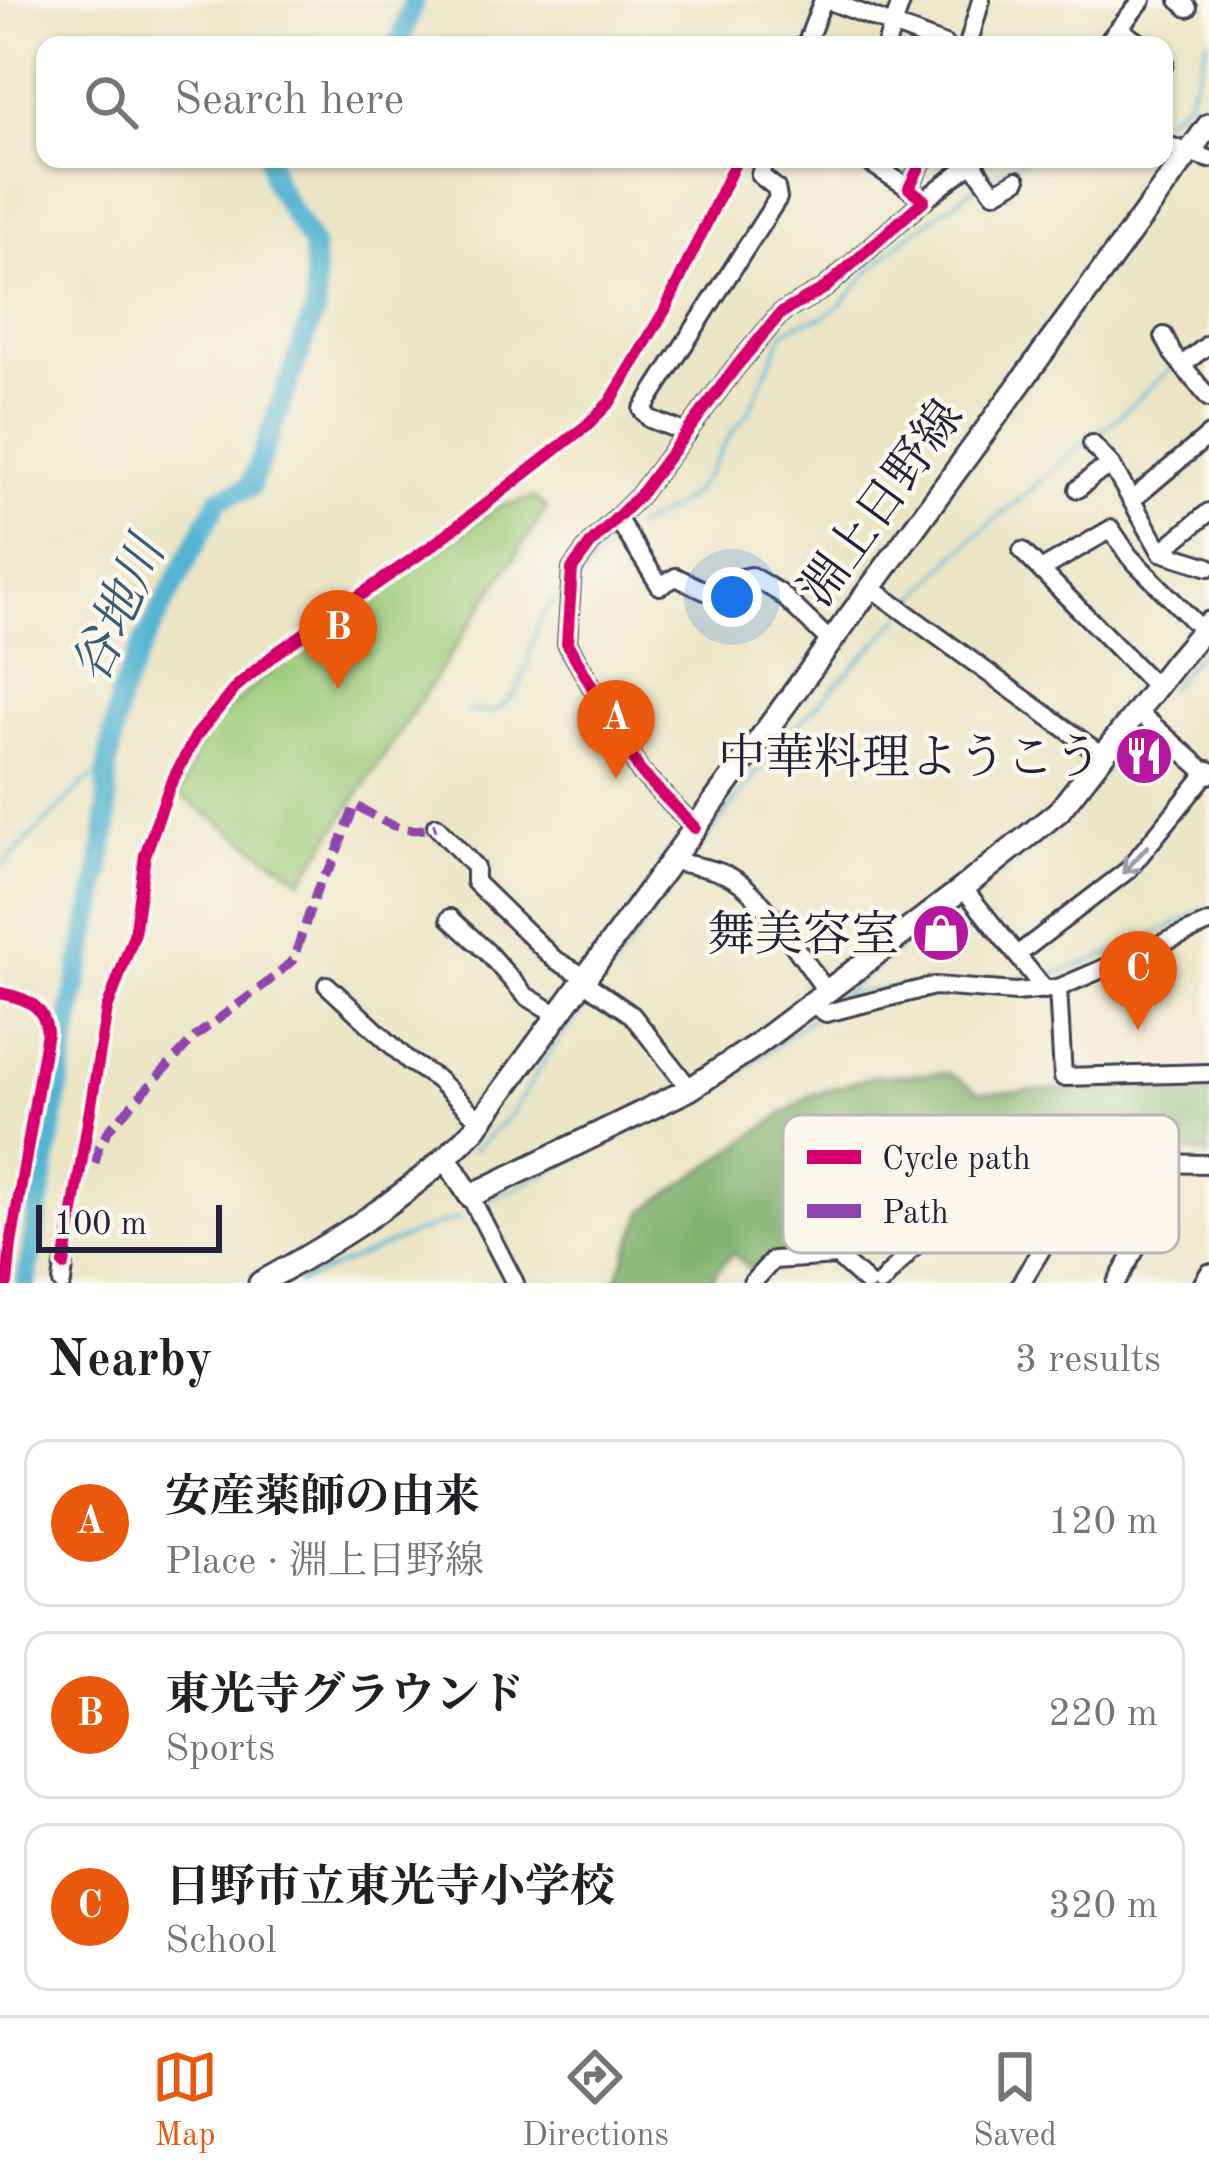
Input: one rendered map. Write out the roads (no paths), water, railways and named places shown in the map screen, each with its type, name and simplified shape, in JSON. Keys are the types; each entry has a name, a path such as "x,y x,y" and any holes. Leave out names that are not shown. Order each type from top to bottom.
{"main road":[{"name":"淵上日野線","path":"275,1280 421,1181 479,1121 870,587 1199,156 1209,125"},
{"path":"446,1158 470,1196 690,1089 819,998 1059,811 1206,627"}],"street":[{"path":"810,36 825,0 920,36"},
{"path":"889,36 902,0"},
{"path":"971,36 981,0"},
{"path":"1113,36 1142,0"},
{"path":"1119,29 1129,36"},
{"path":"687,433 650,419 642,410 778,198 776,188 760,175 763,168"},
{"path":"878,168 917,194"},
{"path":"917,194 921,168"},
{"path":"695,828 640,771 567,643 572,569 592,542 624,528 639,496 781,313 825,288 917,194 980,170 994,193 1017,180"},
{"path":"1164,336 1209,398"},
{"path":"1182,365 1209,344"},
{"path":"1133,499 1209,435"},
{"path":"1092,445 1112,466 1161,552 1209,567"},
{"path":"1078,489 1095,473 1112,466"},
{"path":"1161,552 1209,512"},
{"path":"624,528 660,586 676,577 705,591 751,576 780,593 830,641"},
{"path":"1041,569 1112,529 1129,556 1206,627"},
{"path":"1022,551 1156,687"},
{"path":"870,587 1103,756"},
{"path":"1018,956 1128,870 1208,773 1137,711"},
{"path":"436,826 475,867 475,881 554,959 632,1015 690,1089"},
{"path":"671,860 737,880 754,895 826,1013 934,986 1052,989 1209,923"},
{"path":"963,888 1018,956 1052,989 1063,1077 1209,1072"},
{"path":"450,918 526,996 558,1015"},
{"path":"327,985 479,1121"},
{"path":"1179,1163 1209,1164"},
{"path":"470,1196 515,1283"},
{"path":"881,1283 908,1253"},
{"path":"1026,1281 1042,1253"},
{"path":"1115,1283 1133,1253"},
{"path":"752,1283 773,1260 837,1256 867,1283"},
{"path":"1203,1283 1209,1273"}],"waterway":[{"name":"谷地川","path":"402,36 414,0"},
{"path":"1173,111 1188,100 1209,38"},
{"name":"谷地川","path":"26,1283 99,879 107,825 107,769 120,696 219,499 250,487 316,308 313,247 275,184 271,168"},
{"path":"990,177 1004,168"},
{"path":"635,528 691,495 707,474 748,413 784,332 838,307 903,240 977,186"},
{"path":"908,607 988,525 1091,435 1110,425 1175,364"},
{"path":"579,580 621,535"},
{"path":"469,711 494,712 516,691 542,616 562,594"},
{"path":"693,857 772,752 901,617"},
{"path":"1170,687 1209,640"},
{"path":"981,887 1065,820 1141,723"},
{"path":"0,868 84,783 107,769"},
{"path":"601,984 684,870"},
{"path":"1052,975 1118,951 1209,908"},
{"path":"830,1003 898,950"},
{"path":"843,994 893,988"},
{"path":"473,1151 511,1115 592,996"},
{"path":"487,1202 696,1099 818,1013"},
{"path":"298,1283 461,1217"}],"place":[{"name":"東光寺グラウンド","path":"338,689"},
{"name":"中華料理ようこう","path":"1144,756"},
{"name":"安産薬師の由来","path":"616,779"},
{"name":"舞美容室","path":"941,933"},
{"name":"日野市立東光寺小学校","path":"1138,1030"}]}
